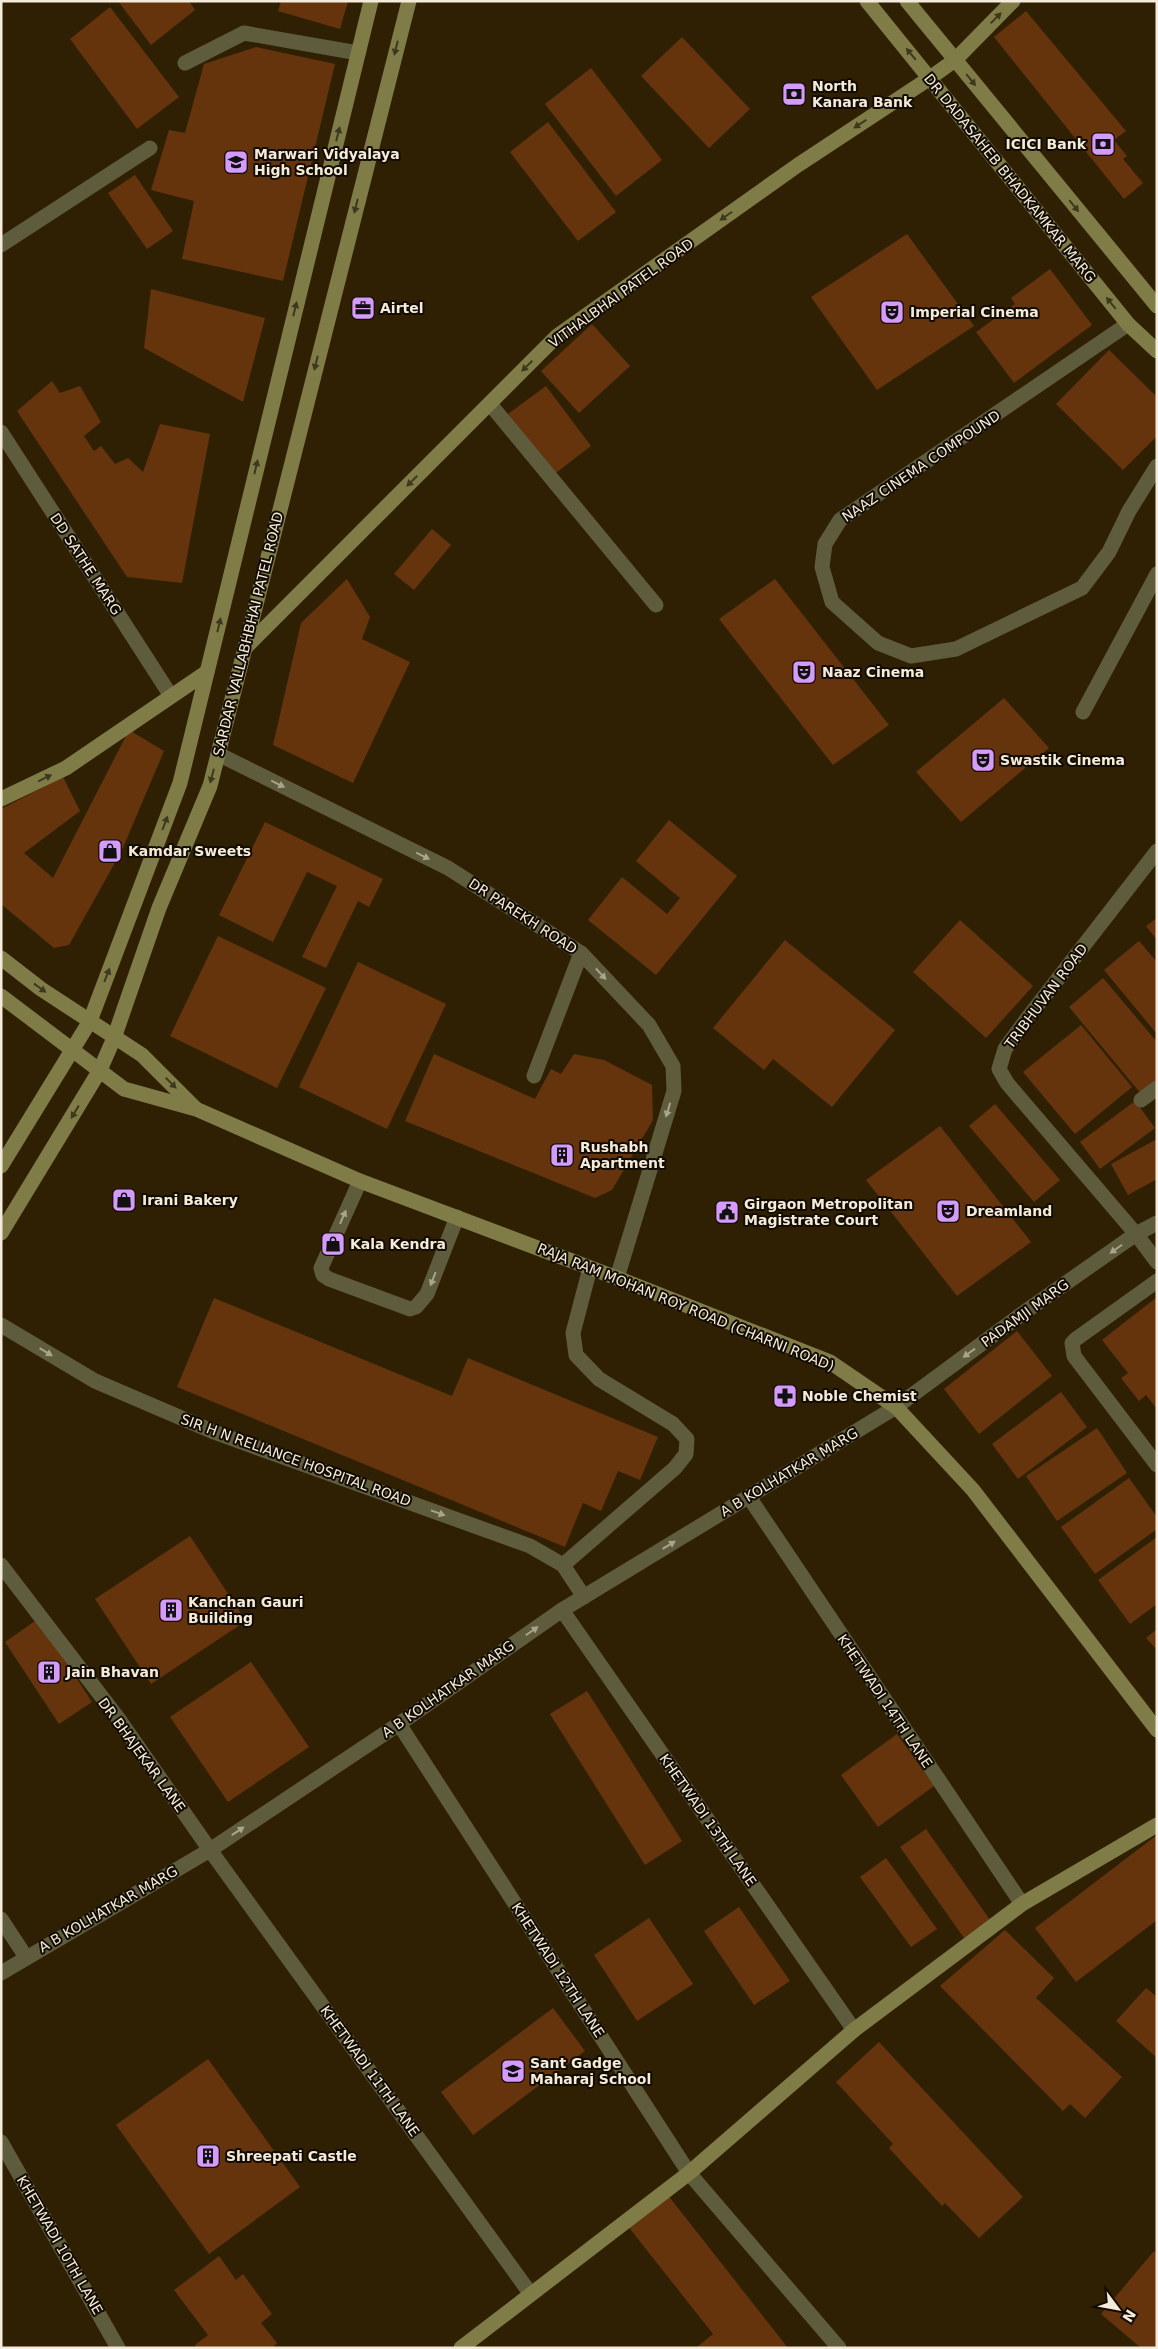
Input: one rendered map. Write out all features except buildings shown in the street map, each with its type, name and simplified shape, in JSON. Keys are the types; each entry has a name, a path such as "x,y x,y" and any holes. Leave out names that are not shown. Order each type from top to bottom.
{"main road":[{"path":"1,1166 90,1021 180,782 371,1"},
{"name":"SARDAR VALLABHBHAI PATEL ROAD","path":"1,1233 100,1070 114,1038 159,908 210,786 409,1"},
{"name":"DR DADASAHEB BHADKAMKAR MARG","path":"867,1 1128,324 1157,352"},
{"path":"907,1 1157,306"},
{"name":"VITHALBHAI PATEL ROAD","path":"244,649 557,336 798,165 955,60 1013,1"},
{"path":"1,799 66,768 207,672"},
{"name":"RAJA RAM MOHAN ROY ROAD (CHARNI ROAD)","path":"1,958 41,989 114,1038 142,1054 196,1109"},
{"name":"RAJA RAM MOHAN ROY ROAD (CHARNI ROAD)","path":"1,996 124,1089 196,1109 360,1181 617,1278 830,1362 896,1407 973,1490 1157,1730"},
{"path":"460,2348 689,2173 854,2030 1022,1904 1157,1826"}],"street":[{"path":"185,63 244,33 358,53"},
{"path":"1,245 150,148"},
{"name":"NAAZ CINEMA COMPOUND","path":"1128,324 840,520 825,544 822,568 832,602 878,644 911,656 956,650 1082,588 1109,552 1157,466"},
{"path":"490,404 656,605"},
{"name":"DD SATHE MARG","path":"1,432 172,696"},
{"path":"1083,712 1157,574"},
{"name":"DR PAREKH ROAD","path":"218,754 448,868 581,953 649,1025 673,1066 674,1091 617,1278"},
{"name":"TRIBHUVAN ROAD","path":"1136,1234 1006,1083 999,1069 1005,1049 1026,1020 1157,852"},
{"path":"534,1076 581,953"},
{"path":"1140,1100 1157,1088"},
{"path":"360,1181 320,1268 323,1275 329,1279 410,1309 416,1308 427,1294 457,1217"},
{"name":"PADAMJI MARG","path":"896,1407 1026,1311 1136,1234 1157,1223"},
{"path":"1136,1234 1157,1262"},
{"path":"563,1565 675,1468 686,1454 687,1439 673,1424 600,1379 576,1355 572,1334 590,1268"},
{"path":"1157,1281 1076,1339 1072,1343 1071,1349 1074,1356 1157,1465"},
{"name":"SIR H N RELIANCE HOSPITAL ROAD","path":"3,1326 95,1382 168,1413 214,1432 530,1546 563,1565 584,1597"},
{"name":"A B KOLHATKAR MARG","path":"1,1973 210,1850 400,1724 562,1610 896,1407"},
{"name":"KHETWADI 14TH LANE","path":"749,1497 1022,1904"},
{"name":"DR BHAJEKAR LANE","path":"1,1565 118,1718 210,1850"},
{"name":"KHETWADI 13TH LANE","path":"562,1610 854,2030"},
{"name":"KHETWADI 12TH LANE","path":"400,1724 689,2173 839,2348"},
{"name":"KHETWADI 11TH LANE","path":"210,1850 530,2293"},
{"path":"1,1919 26,1957"},
{"name":"KHETWADI 10TH LANE","path":"1,2142 118,2348"}],"place":[{"name":"North Kanara Bank","path":"794,94"},
{"name":"ICICI Bank","path":"1103,144"},
{"name":"Marwari Vidyalaya High School","path":"236,162"},
{"name":"Airtel","path":"363,308"},
{"name":"Imperial Cinema","path":"892,312"},
{"name":"Naaz Cinema","path":"804,672"},
{"name":"Swastik Cinema","path":"983,760"},
{"name":"Kamdar Sweets","path":"110,851"},
{"name":"Rushabh Apartment","path":"562,1155"},
{"name":"Irani Bakery","path":"124,1200"},
{"name":"Dreamland","path":"948,1211"},
{"name":"Girgaon Metropolitan Magistrate Court","path":"727,1212"},
{"name":"Kala Kendra","path":"333,1244"},
{"name":"Noble Chemist","path":"785,1396"},
{"name":"Kanchan Gauri Building","path":"171,1610"},
{"name":"Jain Bhavan","path":"49,1672"},
{"name":"Sant Gadge Maharaj School","path":"513,2071"},
{"name":"Shreepati Castle","path":"208,2156"}]}
